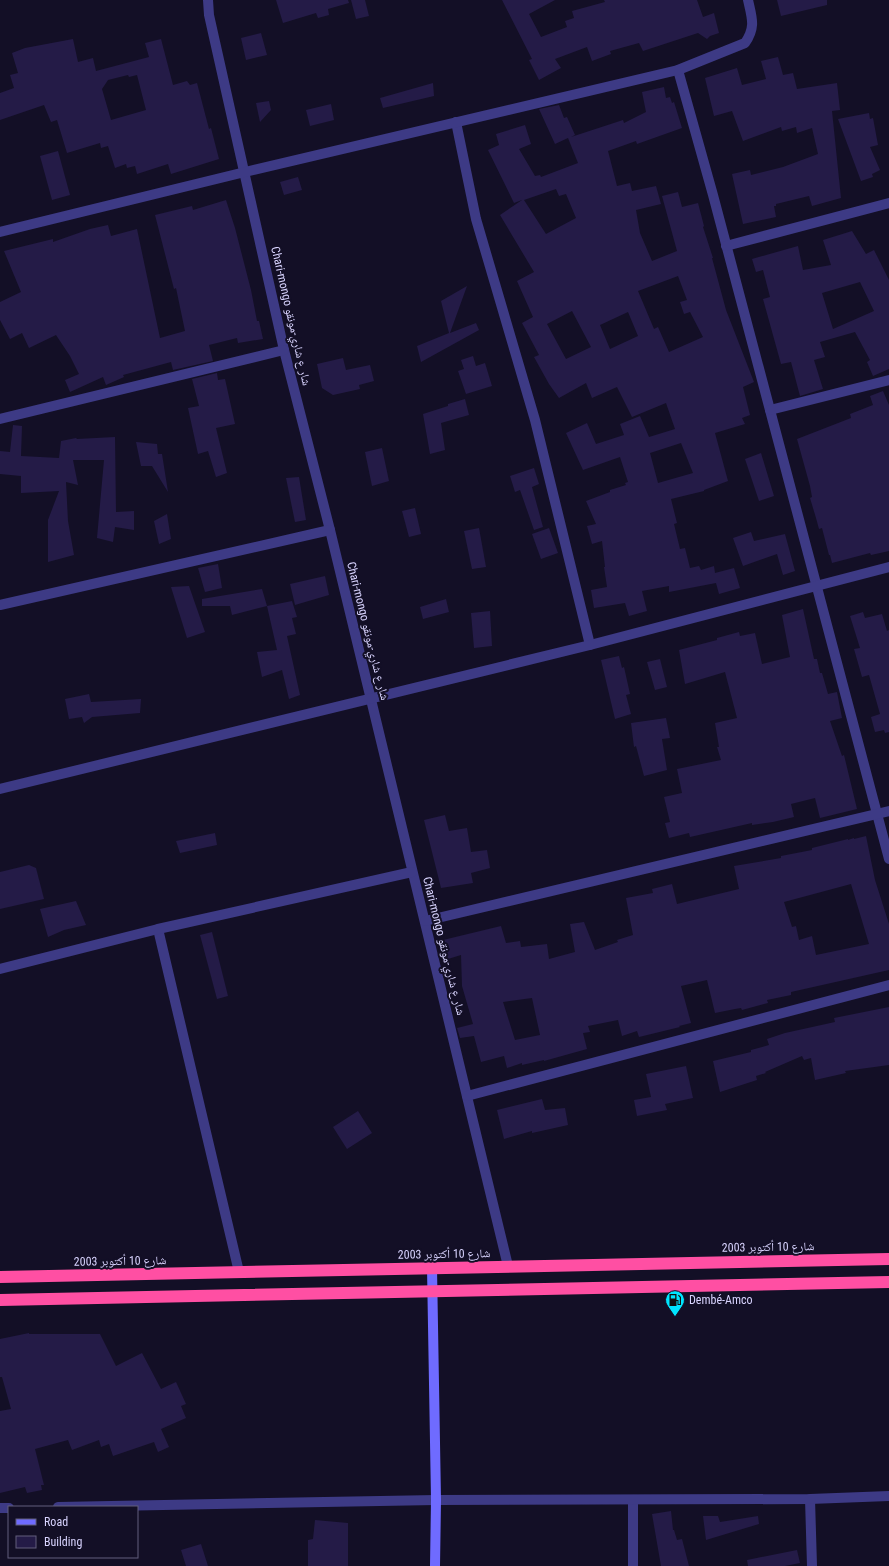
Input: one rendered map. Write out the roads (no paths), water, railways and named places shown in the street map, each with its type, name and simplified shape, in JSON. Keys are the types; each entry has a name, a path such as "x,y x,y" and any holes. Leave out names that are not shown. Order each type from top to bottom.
{"highway":[{"name":"شارع 10 أكتوبر 2003","path":"0,1277 889,1258"},
{"path":"0,1300 889,1282"}],"street":[{"name":"Chari-mongo شار ع شاري-مونقو","path":"208,0 209,15 284,350 330,530 508,1266"},
{"path":"0,232 245,172 678,70 745,43 752,34 752,19 748,0"},
{"path":"678,70 889,858"},
{"path":"456,122 476,219 536,420 590,645"},
{"path":"726,246 889,203"},
{"path":"0,419 284,350"},
{"path":"770,410 889,380"},
{"path":"0,605 330,530"},
{"path":"0,789 590,645 889,567"},
{"path":"425,921 889,811"},
{"path":"0,969 158,929 412,872"},
{"path":"158,929 239,1272"},
{"path":"467,1096 889,985"},
{"path":"432,1268 436,1500 435,1566"},
{"path":"112,1506 436,1500 810,1499 889,1496"},
{"path":"810,1499 812,1566"},
{"path":"633,1500 633,1566"}],"place":[{"name":"Dembé-Amco","path":"675,1317"}]}
